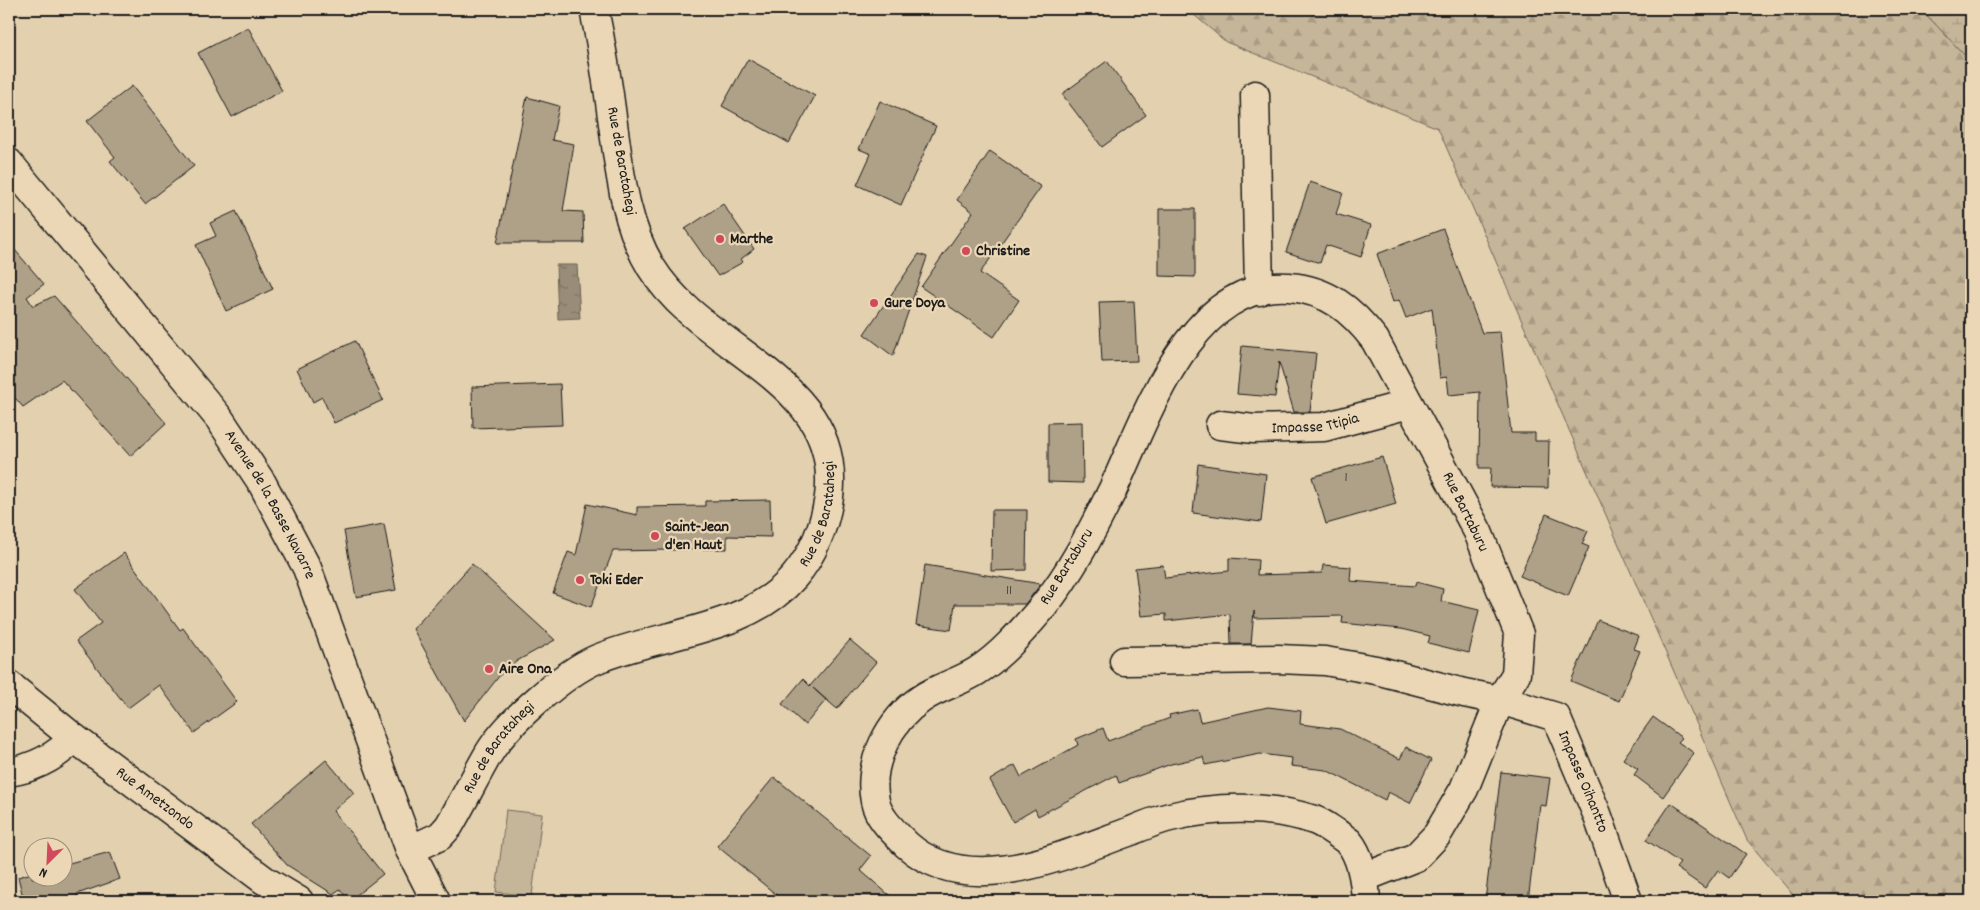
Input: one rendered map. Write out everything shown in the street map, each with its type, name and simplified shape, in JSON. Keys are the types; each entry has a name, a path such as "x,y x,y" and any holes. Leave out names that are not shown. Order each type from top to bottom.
{"street":[{"name":"Rue de Baratahegi","path":"410,850 440,836 449,826 490,752 536,700 595,660 715,624 765,602 788,584 803,567 826,516 830,486 828,458 822,434 810,412 793,393 692,316 670,294 656,274 638,239 624,191 603,52 594,9"},
{"path":"1255,95 1259,291"},
{"name":"Avenue de la Basse Navarre","path":"9,163 219,418 262,483 307,568 410,850 436,901"},
{"name":"Rue Bartaburu","path":"1277,286 1305,289 1336,302 1356,316 1375,340 1478,532 1519,634 1516,674 1500,700 1464,789 1437,835 1416,857 1365,889 1349,842 1318,821 1275,810 1218,810 1169,817 1048,861 985,872 950,868 922,858 890,829 875,803 874,776 879,754 888,733 921,698 977,671 1004,649 1044,606 1076,558 1112,490 1152,402 1190,338 1209,319 1234,300 1259,291 1277,286"},
{"name":"Impasse Ttipia","path":"1220,426 1254,429 1324,428 1409,404"},
{"path":"1124,661 1278,659 1324,661 1376,670 1464,693 1500,700"},
{"name":"Rue Ametzondo","path":"9,686 74,738 264,880 299,901"},
{"name":"Impasse Oihantto","path":"1500,700 1556,717 1597,814 1628,901"},
{"path":"9,772 27,769 53,756 62,751 74,738"}],"green space":[{"path":"1187,9 1921,9 1971,62 1971,901 1798,901 1747,840 1438,128 1226,42"},
{"path":"1921,9 1971,9 1971,62"},
{"path":"506,810 542,814 532,896 496,892"}],"water":[{"path":"556,265 577,265 580,318 558,319"}],"building":[{"path":"248,27 282,91 232,117 198,53"},
{"path":"748,59 815,96 789,143 722,106"},
{"path":"1107,61 1146,115 1102,147 1062,94"},
{"path":"132,86 194,166 145,204 110,161 115,157 87,121"},
{"path":"527,97 559,106 552,140 574,144 563,211 583,212 584,243 497,243"},
{"path":"880,101 936,126 901,205 857,185 871,154 859,149"},
{"name":"Christine","path":"990,151 1041,187 980,273 1019,300 994,337 921,287 973,212 957,200"},
{"path":"1310,182 1343,193 1336,214 1371,225 1361,257 1326,245 1320,263 1286,252"},
{"name":"Marthe","path":"723,204 754,249 741,259 743,262 718,276 685,229"},
{"path":"1159,209 1195,209 1195,277 1159,276"},
{"path":"236,211 273,289 226,311 196,245 216,236 210,223"},
{"path":"1443,229 1482,333 1500,332 1511,433 1535,433 1535,441 1549,441 1548,488 1490,487 1491,468 1479,468 1480,392 1449,395 1447,377 1440,378 1432,308 1406,318 1399,300 1393,302 1377,254"},
{"path":"9,243 44,284 27,297 33,306 54,296 166,423 130,456 62,380 23,407 9,391"},
{"path":"919,254 927,257 893,356 864,334"},
{"path":"1134,301 1137,361 1102,362 1099,302"},
{"path":"355,341 383,400 334,423 322,397 313,402 297,369"},
{"path":"1242,346 1316,353 1310,412 1294,412 1279,362 1275,397 1237,394"},
{"path":"560,384 562,425 473,428 472,387"},
{"path":"1082,422 1083,483 1048,482 1048,423"},
{"path":"1382,457 1396,504 1326,524 1312,477"},
{"path":"1198,464 1266,474 1261,522 1193,513"},
{"path":"770,500 771,537 727,536 727,549 613,551 591,607 553,593 568,552 576,555 587,504 637,515 637,507 705,506 705,501"},
{"path":"992,510 1027,510 1026,570 991,571"},
{"path":"1546,514 1588,531 1582,544 1589,547 1568,596 1520,576"},
{"path":"384,524 396,590 356,597 344,531"},
{"path":"124,553 180,630 183,628 237,702 194,733 159,685 128,708 76,641 101,623 75,589"},
{"path":"1229,558 1258,560 1257,575 1322,573 1323,565 1351,567 1350,581 1415,586 1416,582 1443,589 1441,601 1479,610 1469,653 1428,643 1430,636 1401,629 1342,623 1343,616 1255,618 1254,611 1251,644 1231,644 1230,614 1166,621 1166,614 1141,616 1135,568 1163,565 1165,578 1229,571"},
{"path":"472,564 555,640 517,661 500,675 464,721 413,629"},
{"path":"925,565 1041,584 1025,604 955,604 951,630 916,625"},
{"path":"1598,620 1639,636 1634,649 1640,651 1619,701 1571,681"},
{"path":"850,640 876,662 837,709 813,688 826,700 805,725 782,704 803,679 810,686"},
{"path":"1268,707 1301,711 1300,724 1340,729 1400,759 1406,747 1431,760 1410,803 1388,792 1385,800 1326,770 1291,766 1292,758 1260,754 1205,765 1203,757 1171,764 1119,783 1116,775 1038,816 1035,809 1013,822 990,780 1015,765 1021,777 1078,745 1076,739 1103,728 1108,741 1170,718 1169,715 1197,709 1200,722"},
{"path":"1653,717 1682,738 1678,742 1694,753 1663,797 1634,775 1638,769 1623,759"},
{"path":"326,760 354,793 333,811 383,874 349,901 340,889 333,894 287,865 251,824"},
{"path":"1501,772 1550,778 1546,806 1540,805 1528,901 1485,901"},
{"path":"774,777 871,856 860,870 896,901 784,901 717,846"},
{"path":"1671,803 1746,854 1729,878 1718,870 1705,888 1676,868 1680,863 1646,840"},
{"path":"110,852 120,879 77,894 78,901 24,901 18,877 22,876 22,888 72,888 72,862"}],"place":[{"name":"Marthe","path":"720,239"},
{"name":"Christine","path":"966,251"},
{"name":"Gure Doya","path":"874,303"},
{"name":"Saint-Jean d'en Haut","path":"655,536"},
{"name":"Toki Eder","path":"580,580"},
{"name":"Aire Ona","path":"489,669"}]}
